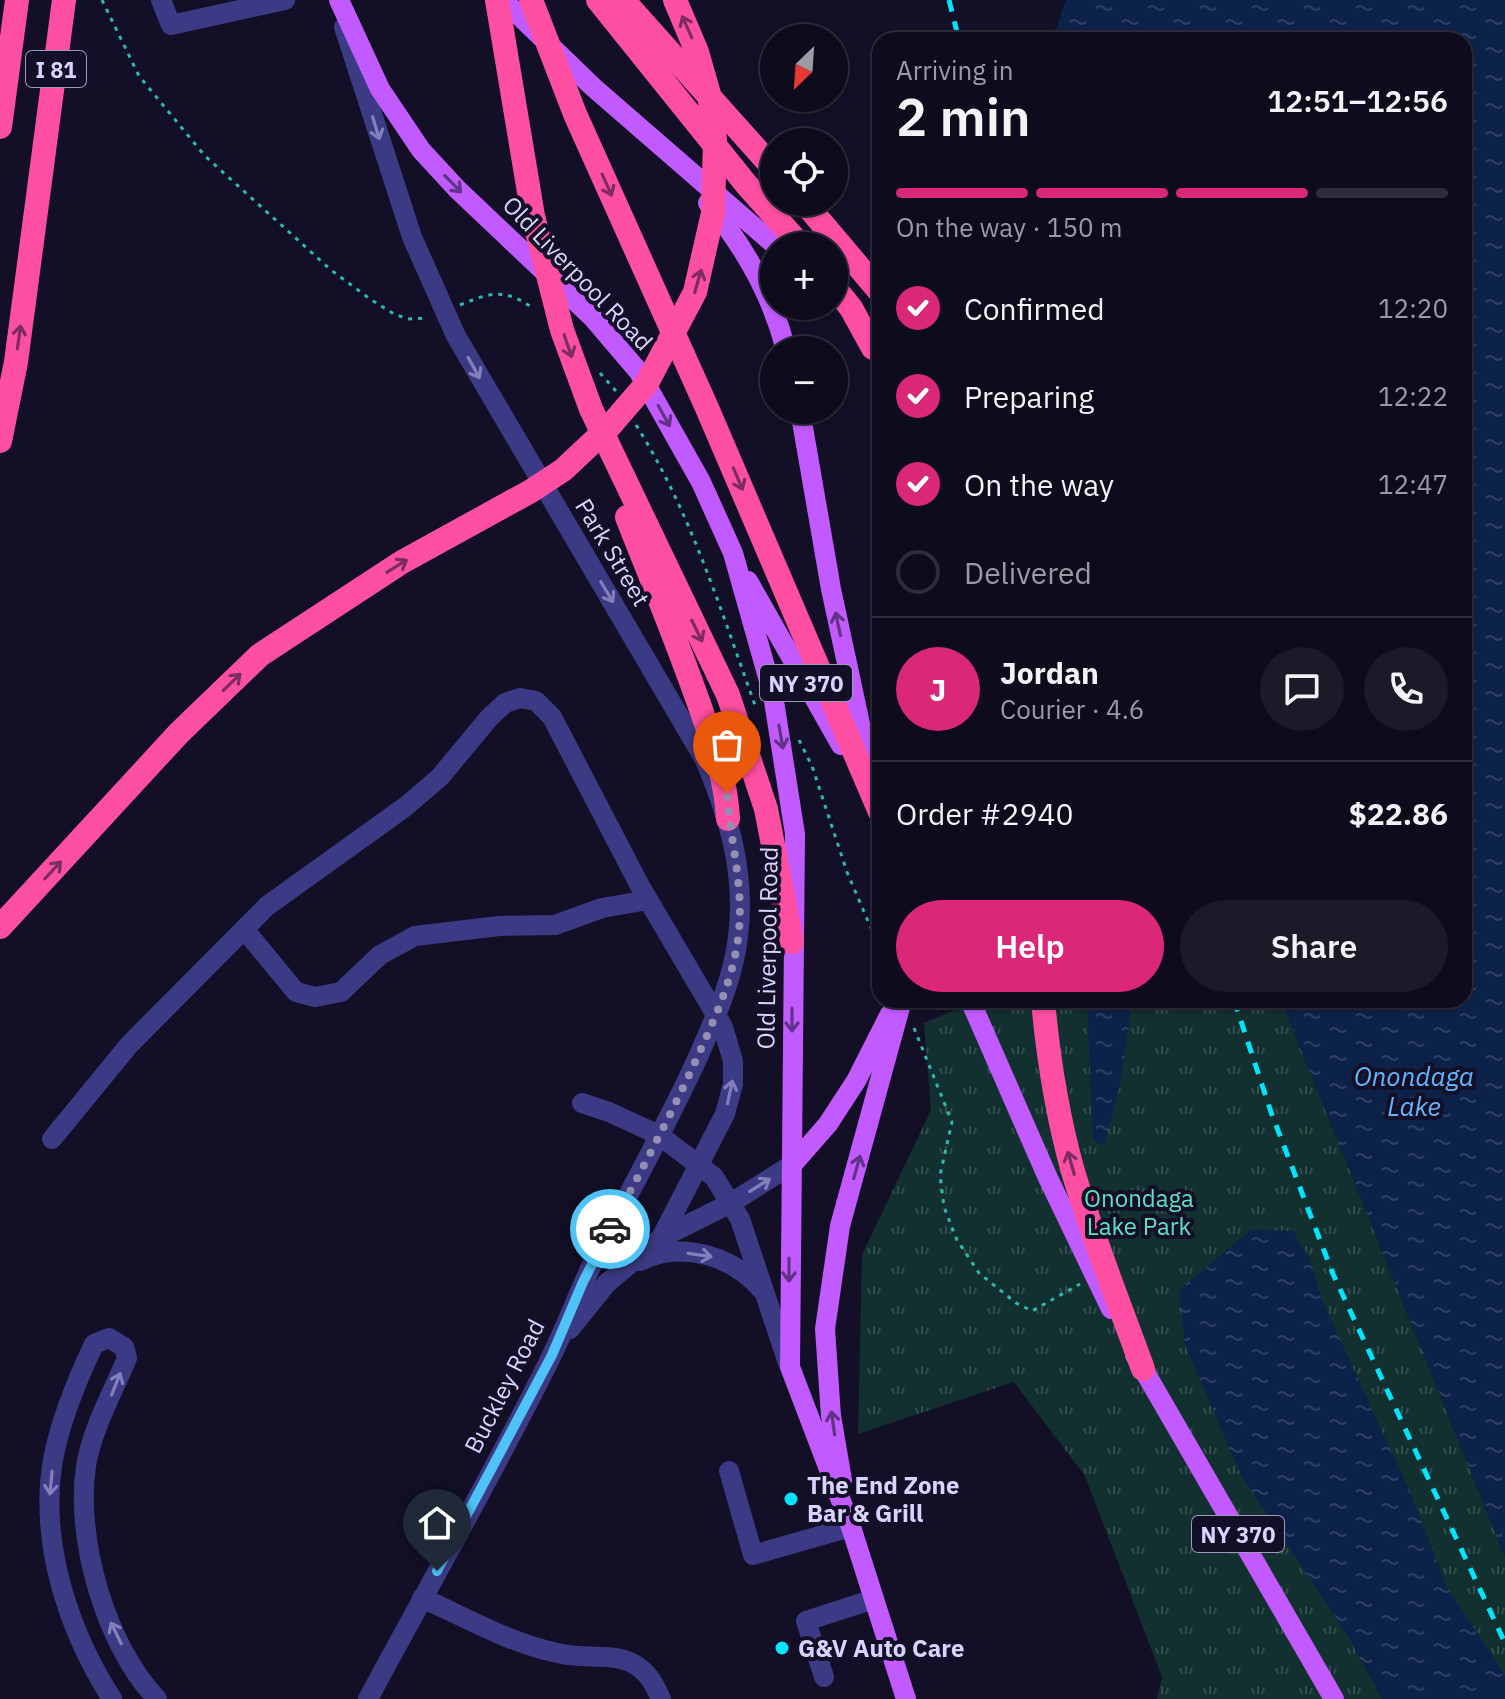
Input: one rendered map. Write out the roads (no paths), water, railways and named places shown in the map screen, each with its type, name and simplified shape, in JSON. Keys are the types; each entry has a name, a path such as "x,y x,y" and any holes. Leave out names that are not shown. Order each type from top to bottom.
{"highway":[{"name":"I 81","path":"0,127 17,0"},
{"name":"I 81","path":"0,441 16,362 64,0"},
{"path":"497,0 533,216 562,330 591,409 739,723 766,809 792,942"},
{"path":"531,0 575,114 707,408 872,792"},
{"path":"598,0 746,184 789,232"},
{"path":"623,0 760,153"},
{"path":"0,927 179,733 260,655 402,562 563,470 610,426 647,383 695,292 713,213 715,140 709,94 697,52 675,0"},
{"path":"816,216 872,283"},
{"path":"848,304 872,347"},
{"path":"581,383 594,436 686,667 720,764 727,793 728,819"},
{"path":"1044,1008 1048,1054 1073,1171 1143,1369"}],"main road":[{"name":"Old Liverpool Road","path":"338,0 380,89 421,150 457,189 593,318 639,372 701,482 733,553 773,695 793,814 796,902 792,942 790,1367 851,1527 906,1699"},
{"path":"481,0 529,25"},
{"path":"503,0 593,87 760,232"},
{"path":"633,121 711,206 745,253 778,320 782,336"},
{"path":"848,320 872,349"},
{"name":"NY 370","path":"802,424 831,589 872,778"},
{"name":"NY 370","path":"733,553 872,797"},
{"path":"793,1164 828,1124 856,1081 896,1008"},
{"path":"851,1527 831,1416 825,1329 840,1226 880,1088 898,1008"},
{"name":"NY 370","path":"974,1008 1094,1276 1143,1369 1334,1699"}],"street":[{"path":"161,0 171,25 220,7 285,0"},
{"name":"Park Street","path":"338,0 393,182 431,283 478,376 705,760 728,819 735,845 740,899 731,977 717,1015 659,1135"},
{"path":"52,1139 129,1045 267,906 405,807 440,777 489,718 505,703 520,698 538,702 552,717 648,900 717,1015 733,1061 733,1084 725,1114 661,1238"},
{"path":"244,929 296,992 315,997 341,992 380,955 415,936 499,926 555,925 602,908 648,900"},
{"name":"Old Liverpool Road","path":"582,1103 659,1135 714,1177 740,1219 790,1367"},
{"name":"Buckley Road","path":"368,1699 552,1355 583,1282 659,1135"},
{"path":"552,1355 607,1283 661,1238 731,1203 793,1164"},
{"path":"625,1269 660,1254 690,1252 716,1257 741,1270 765,1294"},
{"path":"112,1699 82,1645 65,1602 55,1562 50,1504 53,1461 60,1433 94,1344 109,1338 124,1347 127,1358 92,1442 86,1466 83,1507 88,1550 117,1639 157,1699"},
{"path":"60,1433 92,1442"},
{"path":"729,1471 753,1555 851,1527"},
{"path":"65,1602 98,1586"},
{"path":"422,1598 528,1645 564,1655 628,1661 653,1680 661,1699"},
{"path":"824,1677 806,1621 874,1599"}],"water":[{"name":"Onondaga Lake","path":"1066,0 1505,0 1505,1557 1284,1008 1472,1008 1472,32 1055,32"},
{"path":"1087,1008 1132,1008 1119,1090 1104,1145 1093,1141"},
{"path":"1252,1229 1293,1231 1309,1257 1323,1302 1410,1492 1447,1587 1505,1677 1505,1699 1382,1699 1346,1633 1241,1475 1185,1345 1179,1290"}],"railway":[{"path":"949,0 957,32"},
{"path":"1237,1008 1271,1112 1333,1274 1505,1643"}],"place":[{"name":"The End Zone Bar & Grill","path":"791,1499"},
{"name":"G&V Auto Care","path":"782,1648"}],"park label":[{"name":"Onondaga Lake Park","path":"1139,1212"}]}
